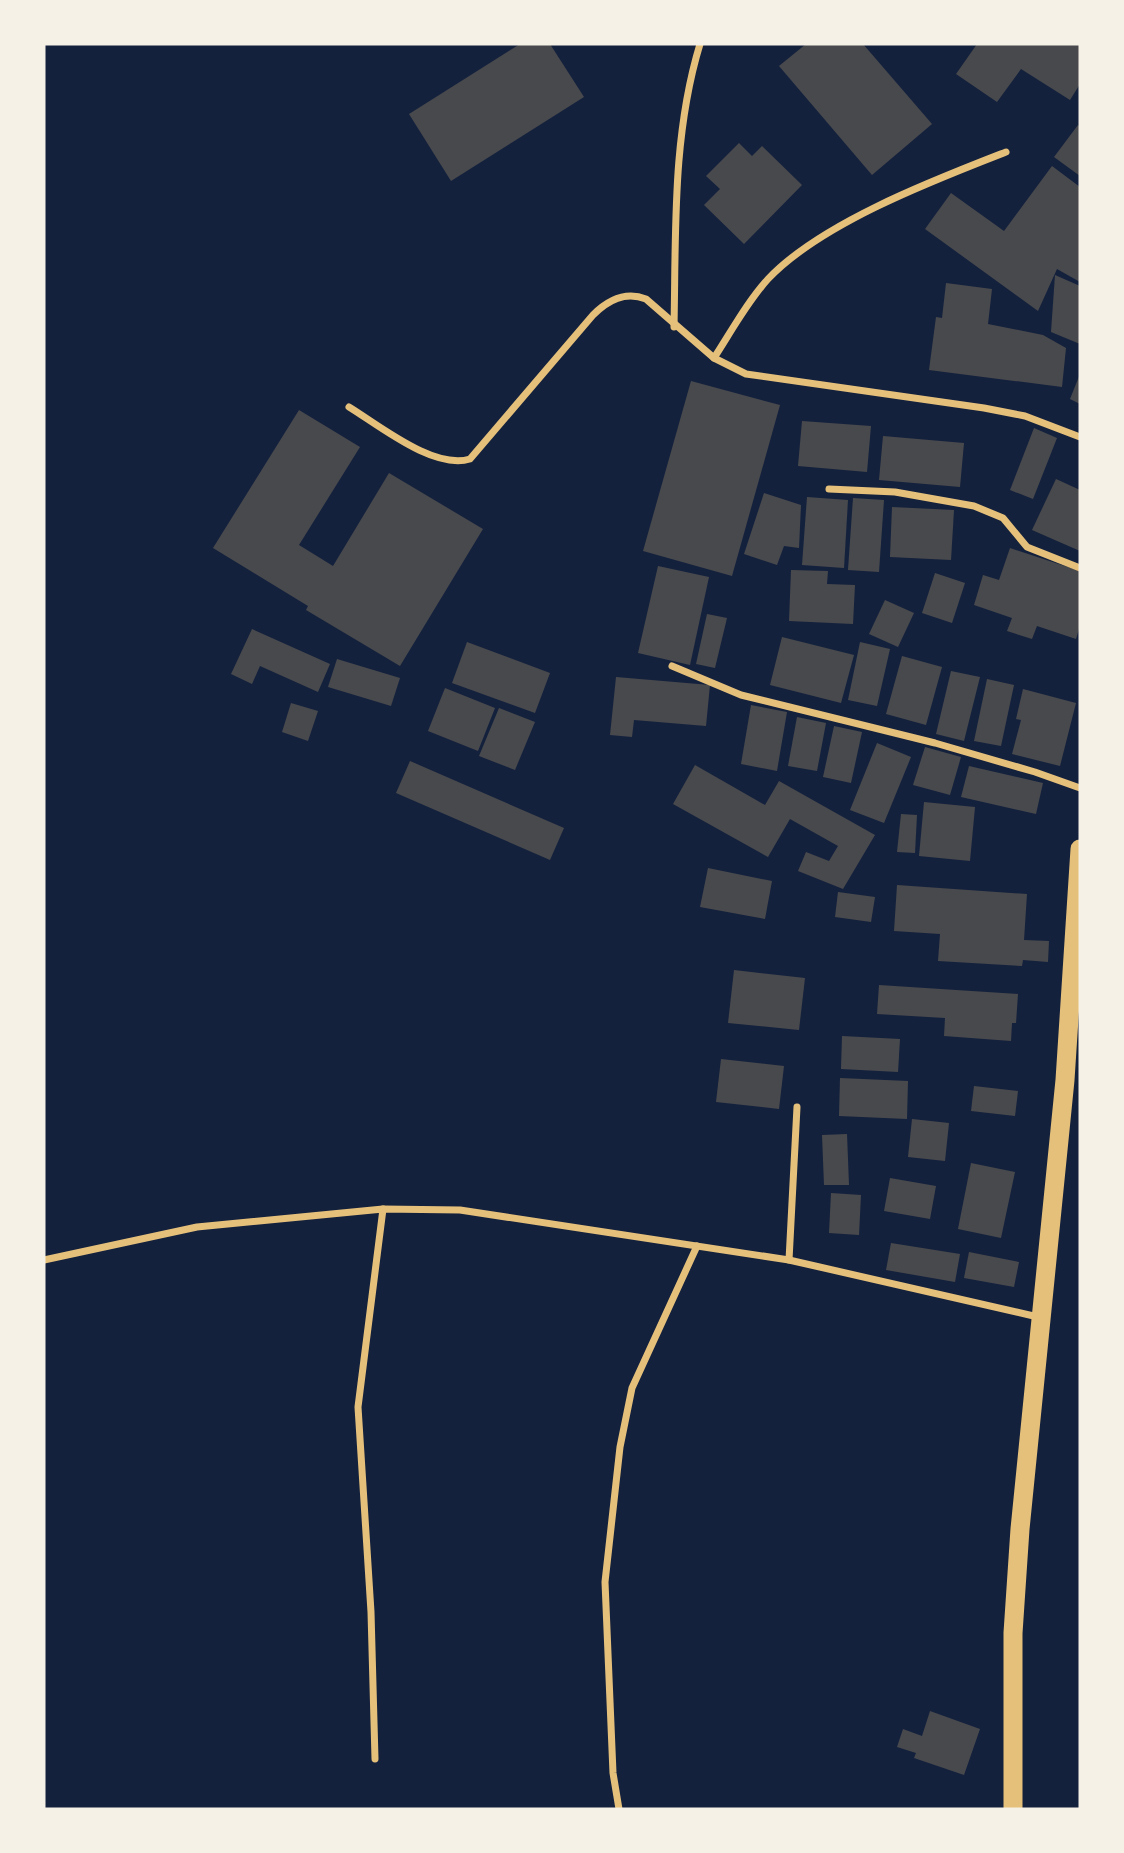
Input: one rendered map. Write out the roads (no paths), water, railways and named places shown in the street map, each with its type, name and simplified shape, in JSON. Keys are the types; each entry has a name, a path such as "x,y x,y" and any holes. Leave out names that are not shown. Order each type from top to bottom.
{"highway":[{"path":"1013,1809 1013,1633 1038,1317 1065,1080 1080,849"}],"street":[{"path":"674,327 678,163 685,106 700,44"},
{"path":"714,358 766,281 785,262 895,198 1006,152"},
{"path":"349,407 435,458 461,461 478,452 604,305 619,298 640,296 714,358 763,378 984,408 1025,416 1080,437"},
{"path":"829,489 895,492 974,506 1003,518 1027,547 1080,568"},
{"path":"672,666 741,695 935,743 1080,788"},
{"path":"789,1261 797,1107"},
{"path":"44,1260 197,1227 383,1209 460,1210 789,1261 1038,1317"},
{"path":"375,1759 372,1612 358,1407 383,1209"},
{"path":"619,1809 613,1773 605,1582 620,1447 632,1388 697,1245"}]}
